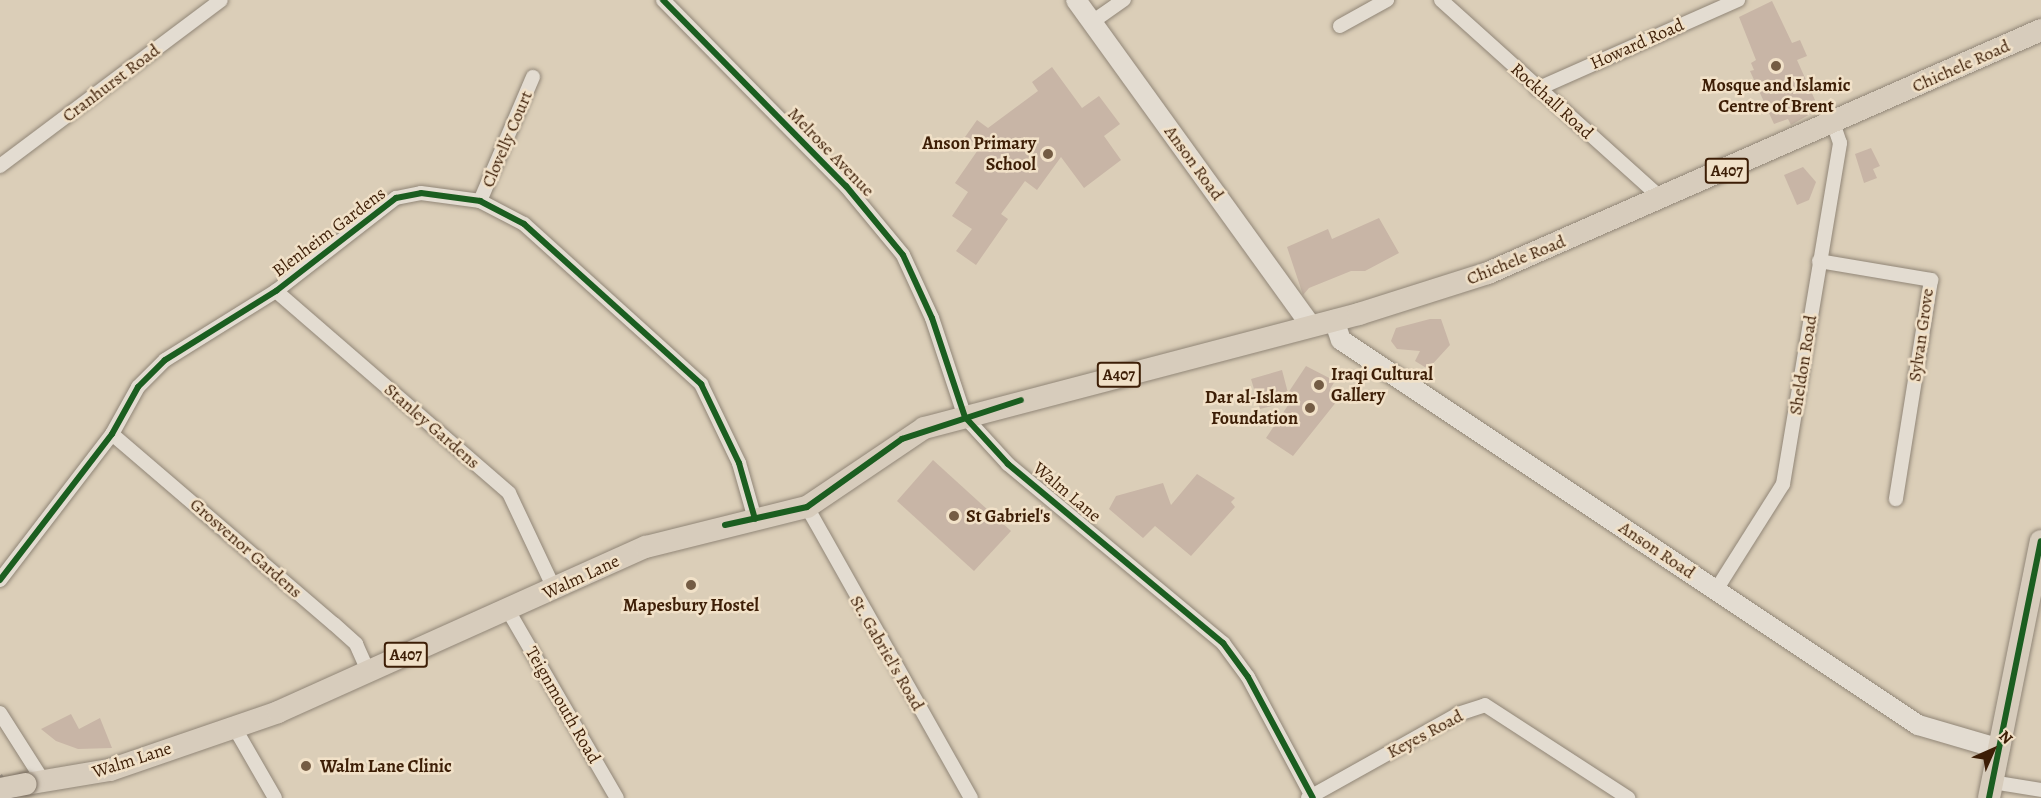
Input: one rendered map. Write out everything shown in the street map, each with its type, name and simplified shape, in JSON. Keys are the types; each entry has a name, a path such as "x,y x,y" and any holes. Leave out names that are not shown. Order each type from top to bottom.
{"main road":[{"name":"Chichele Road","path":"965,417 1334,320 1488,273 1664,200 2041,30"},
{"name":"Walm Lane","path":"0,789 110,770 233,724 278,712 368,671 509,612 554,588 646,547 807,507 902,439 965,417"},
{"path":"1990,790 2035,611 2041,541"}],"street":[{"name":"Cranhurst Road","path":"0,166 221,0"},
{"name":"Melrose Avenue","path":"663,0 846,186 903,255 932,318 965,417"},
{"name":"Anson Road","path":"1076,0 1311,326"},
{"path":"1092,22 1124,0"},
{"path":"1340,26 1387,0"},
{"name":"Rockhall Road","path":"1442,0 1664,200"},
{"name":"Howard Road","path":"1537,88 1738,0"},
{"name":"Clovelly Court","path":"480,201 533,77"},
{"name":"Sheldon Road","path":"1716,590 1783,484 1840,143 1833,123"},
{"name":"Blenheim Gardens","path":"0,580 112,434 138,387 165,360 276,291 396,198 421,193 480,201 524,224 701,384 739,463 755,519"},
{"name":"Sylvan Grove","path":"1819,261 1931,280 1896,499"},
{"name":"Stanley Gardens","path":"276,291 509,493 554,588"},
{"name":"Anson Road","path":"1334,320 1341,340 1918,725 2000,749"},
{"name":"Walm Lane","path":"965,417 1008,464 1223,644 1248,677 1311,797"},
{"name":"Grosvenor Gardens","path":"112,434 349,637 368,671"},
{"name":"St. Gabriel's Road","path":"807,507 971,798"},
{"name":"Teignmouth Road","path":"509,612 617,798"},
{"name":"Keyes Road","path":"1311,797 1458,714 1485,705 1628,798"},
{"path":"0,713 35,783"},
{"path":"233,724 275,798"},
{"path":"1990,790 2041,790"}],"building":[{"name":"Mosque and Islamic Centre of Brent","path":"1772,1 1792,43 1800,40 1807,56 1797,60 1819,109 1791,125 1788,119 1774,124 1750,71 1754,70 1751,63 1756,60 1739,17"},
{"name":"Anson Primary School","path":"1052,67 1082,108 1099,96 1120,124 1104,136 1121,160 1084,188 1061,157 1037,190 1025,181 1001,214 1008,219 976,265 956,251 972,229 952,216 968,192 955,183 980,147 965,137 977,120 988,128 1038,91 1032,82"},
{"path":"1871,148 1880,166 1873,169 1877,178 1864,183 1855,154"},
{"path":"1803,167 1816,182 1809,200 1797,205 1784,175"},
{"path":"1379,218 1399,253 1365,271 1351,271 1309,288 1303,295 1287,247 1328,229 1332,239"},
{"path":"1430,319 1441,319 1450,345 1428,369 1415,361 1420,351 1397,349 1391,341 1396,328"},
{"name":"Dar al-Islam Foundation","path":"1306,366 1335,381 1330,389 1341,396 1293,456 1266,438 1291,401 1260,409 1251,379 1282,370 1288,393"},
{"name":"St Gabriel's","path":"933,460 1011,531 974,571 897,501"},
{"path":"1197,474 1235,498 1231,502 1235,507 1191,556 1155,526 1143,538 1109,509 1116,496 1163,483 1171,505"},
{"path":"71,714 79,729 100,718 112,748 78,749 56,741 41,729"}],"railway":[{"path":"0,775 14,798"}],"cycle path":[{"path":"663,0 846,186 903,255 932,318 965,417 1008,464 1223,643 1248,677 1313,798"},
{"path":"0,580 112,434 138,387 165,360 276,291 396,198 421,193 480,201 524,224 701,384 739,463 755,519"},
{"path":"725,525 807,507 902,439 1021,400"},
{"path":"1989,798 2041,541"}],"place":[{"name":"Mosque and Islamic Centre of Brent","path":"1776,66"},
{"name":"Anson Primary School","path":"1048,154"},
{"name":"Iraqi Cultural Gallery","path":"1319,385"},
{"name":"Dar al-Islam Foundation","path":"1310,408"},
{"name":"St Gabriel's","path":"954,516"},
{"name":"Mapesbury Hostel","path":"691,585"},
{"name":"Walm Lane Clinic","path":"306,766"}]}
